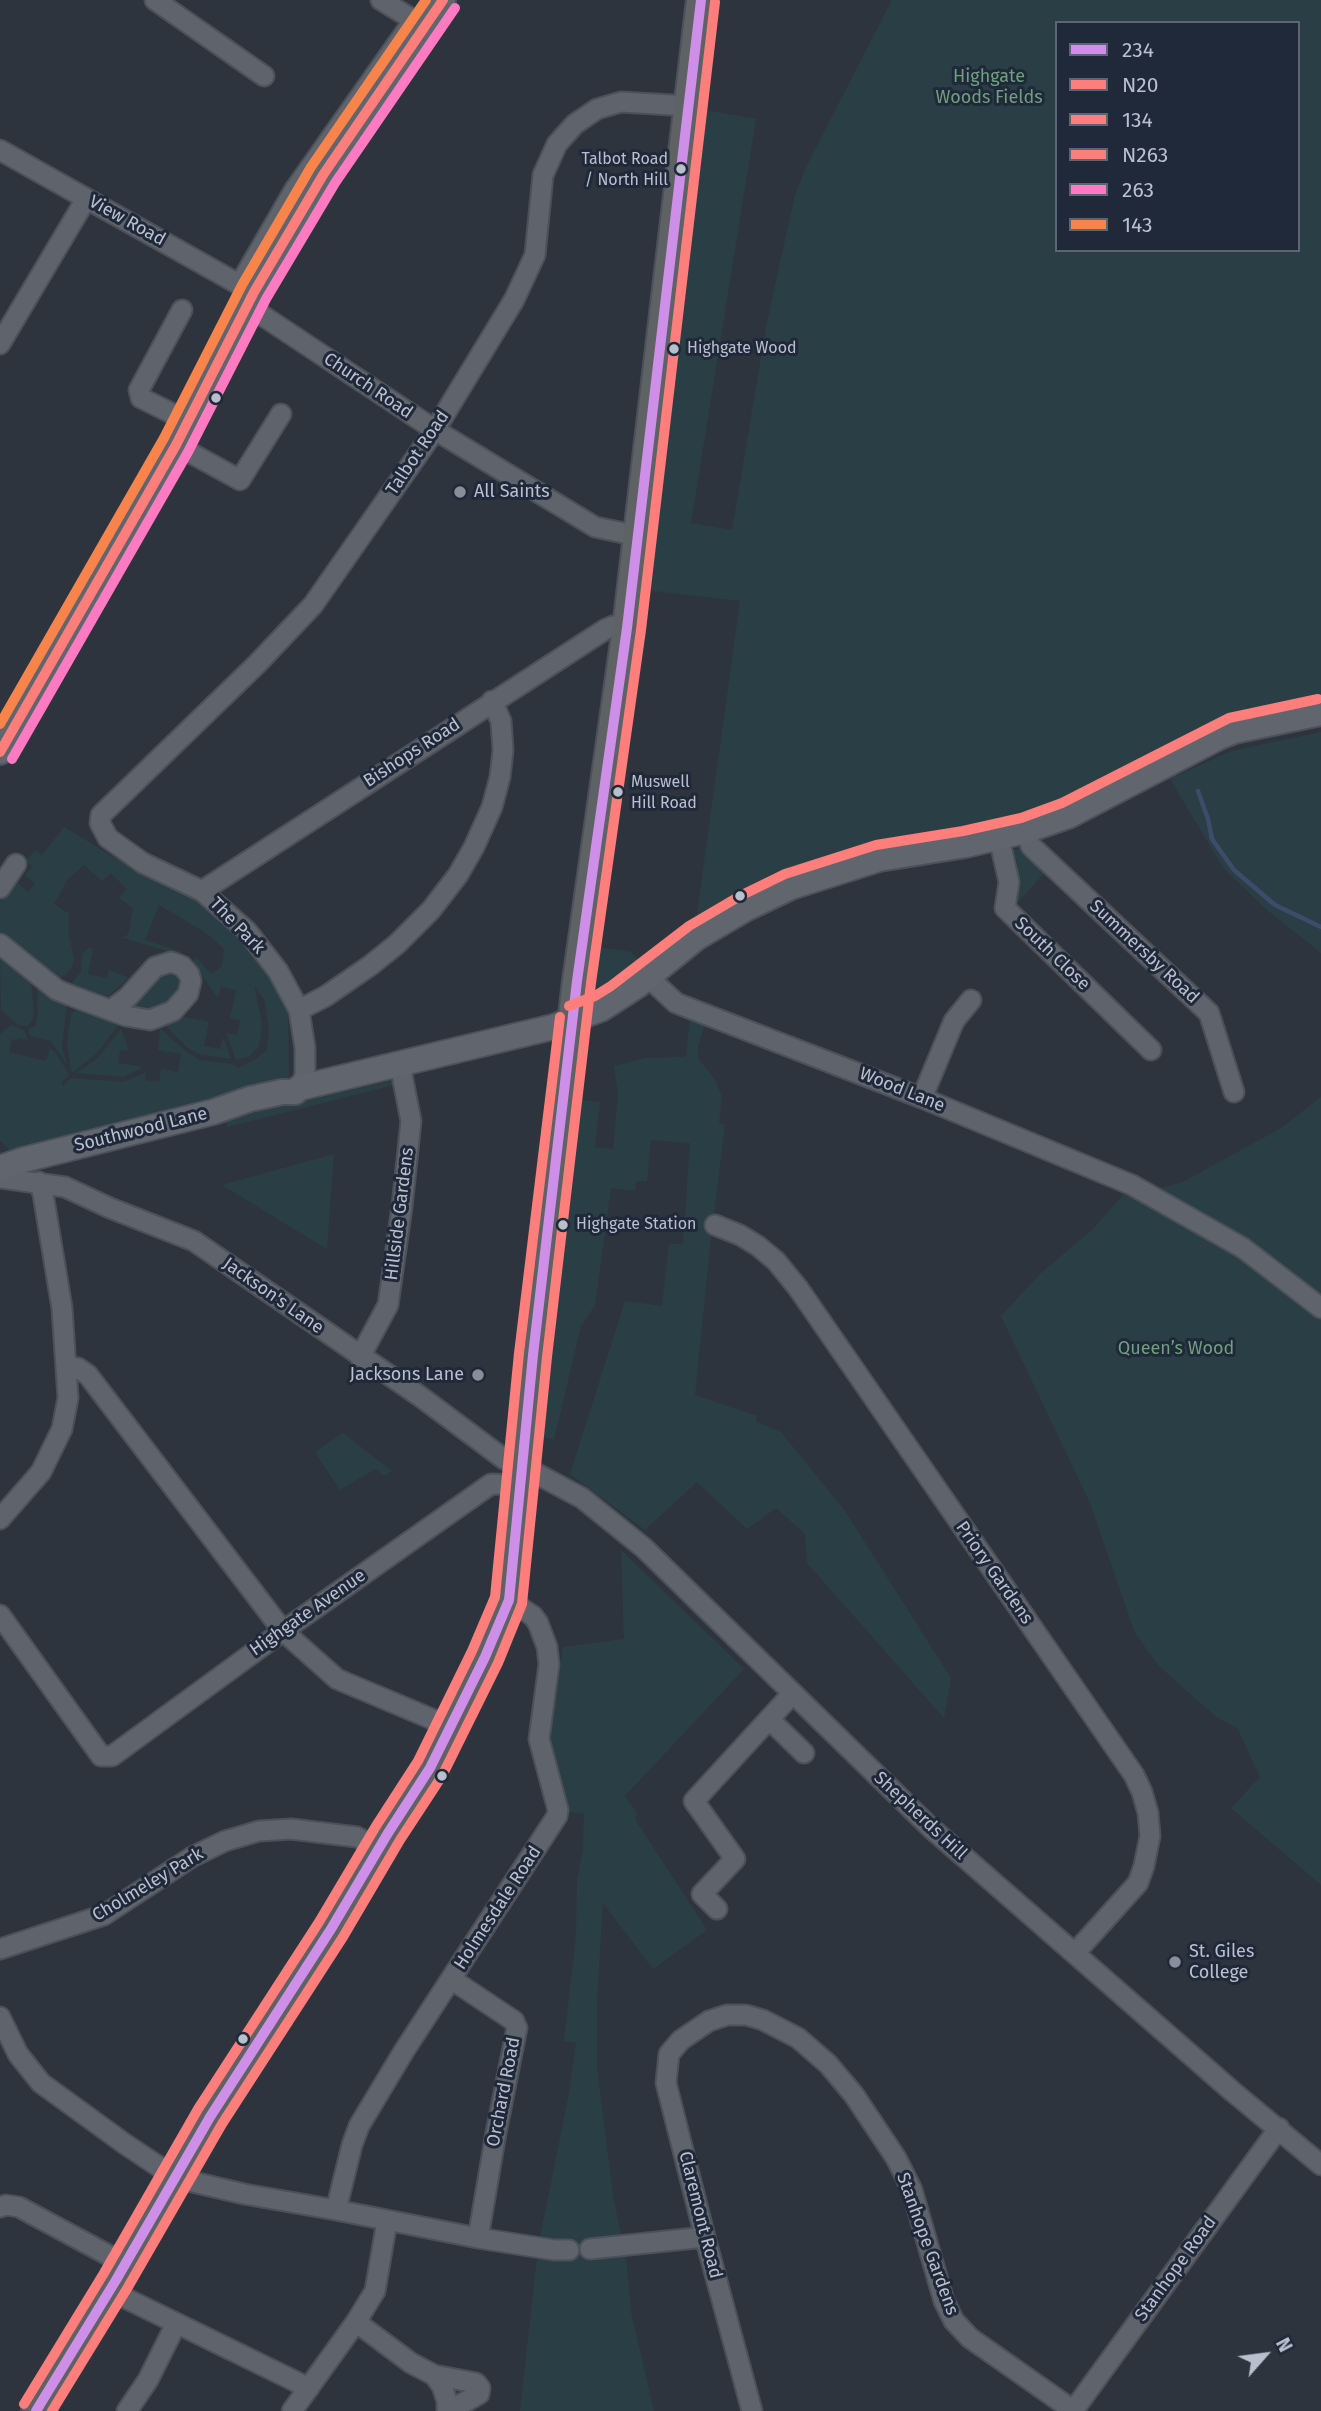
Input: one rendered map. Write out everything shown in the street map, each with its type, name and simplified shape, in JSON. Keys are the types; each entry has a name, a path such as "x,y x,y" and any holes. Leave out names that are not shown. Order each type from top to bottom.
{"highway":[{"path":"36,2411 210,2117 331,1929 430,1768 485,1657 509,1600 533,1355 574,1019 627,628 701,0"}],"main road":[{"path":"1,750 176,445 248,294 419,24 443,0"},
{"path":"574,1019 601,1009 648,977 696,938 747,908 791,887 879,859 1025,831 1068,816 1217,738 1321,713"},
{"name":"Southwood Lane","path":"0,1168 290,1090 539,1031 574,1019"}],"street":[{"path":"155,0 264,76"},
{"path":"381,0 419,24"},
{"name":"Talbot Road","path":"100,823 101,815 110,804 257,664 313,605 435,430 514,300 535,255 543,175 557,144 575,124 597,109 621,102 689,106"},
{"name":"View Road","path":"0,150 248,294"},
{"path":"0,345 86,199"},
{"name":"Church Road","path":"248,294 435,430 595,527 638,536"},
{"path":"182,310 139,390 141,398 187,421"},
{"path":"176,445 240,480 281,414"},
{"name":"Bishops Road","path":"202,891 606,629 613,626 627,628"},
{"path":"299,1010 326,996 397,944 431,910 458,875 492,807 500,777 503,750 501,721 492,701"},
{"name":"The Park","path":"100,823 108,838 144,863 202,891 229,914 262,949 284,981 299,1010 306,1076 290,1090"},
{"name":"Summersby Road","path":"1025,831 1031,846 1209,1013 1234,1092"},
{"name":"South Close","path":"999,838 1009,882 1004,908 1151,1050"},
{"path":"0,888 16,864"},
{"path":"0,944 57,990 111,1010"},
{"name":"Wood Lane","path":"648,977 676,1003 922,1098 1132,1185 1243,1248 1321,1308"},
{"path":"922,1098 954,1021 971,1000"},
{"name":"Hillside Gardens","path":"360,1357 388,1305 402,1208 411,1121 400,1065"},
{"name":"Jackson's Lane","path":"0,1178 65,1187 194,1241 421,1397 497,1454 521,1476"},
{"path":"0,1519 41,1472 62,1429 68,1398 62,1308 39,1182"},
{"name":"Priory Gardens","path":"715,1224 758,1246 776,1261 798,1288 1138,1784 1148,1813 1150,1836 1138,1883 1075,1952"},
{"path":"67,1366 78,1368 88,1375 283,1630 337,1679 451,1727"},
{"name":"Highgate Avenue","path":"0,1615 101,1756 111,1756 283,1630 491,1484 521,1476"},
{"name":"Shepherds Hill","path":"521,1476 582,1498 633,1538 931,1828 1232,2091 1321,2165"},
{"name":"Holmesdale Road","path":"336,2210 359,2126 404,2051 558,1816 539,1739 549,1664 547,1647 538,1622 509,1600"},
{"path":"717,1909 702,1894 735,1859 694,1801 792,1694"},
{"path":"769,1719 804,1753"},
{"name":"Cholmeley Park","path":"0,1949 104,1915 192,1857 225,1841 259,1832 291,1829 357,1838 379,1849"},
{"name":"Orchard Road","path":"451,1979 514,2021 517,2028 478,2238"},
{"name":"Stanhope Gardens","path":"696,2029 727,2015 746,2015 763,2020 798,2038 828,2064 854,2095 896,2158 912,2190 944,2301 954,2321 970,2338 1078,2409"},
{"path":"0,2017 18,2054 41,2083 176,2178 244,2194 478,2238 569,2250"},
{"name":"Claremont Road","path":"696,2029 681,2040 669,2054 666,2082 752,2411"},
{"name":"Stanhope Road","path":"1078,2409 1279,2128"},
{"path":"0,2207 19,2207 125,2264"},
{"path":"292,2411 356,2322 374,2291 387,2221"},
{"path":"590,2249 705,2237"},
{"path":"128,2300 309,2388"},
{"path":"356,2322 411,2362 434,2375 476,2383 481,2388 479,2394 448,2411 442,2386 434,2375"},
{"path":"127,2411 148,2380 176,2324"}],"green space":[{"name":"Highgate Wood","path":"892,0 1321,0 1321,704 1222,723 1163,749 1112,776 1108,775 1102,782 1065,800 1007,821 877,846 770,877 742,892 738,891 696,921 740,601 645,590 704,110 756,119 691,523 732,530 766,327 795,195 807,165"},
{"path":"1321,732 1321,953 1267,910 1224,869 1170,779 1231,751"},
{"path":"64,827 137,871 198,900 254,954 280,994 288,1013 289,1076 286,1081 13,1154 0,1140 0,1034 11,1025 24,1030 28,1040 12,1039 9,1052 46,1061 50,1048 69,1075 62,1082 63,1086 71,1078 124,1082 146,1072 145,1080 159,1082 161,1069 178,1072 181,1054 158,1050 160,1028 185,1051 200,1060 233,1064 238,1068 267,1050 269,1029 264,999 254,985 262,1025 259,1046 250,1056 236,1060 226,1033 237,1035 240,1020 230,1018 236,990 221,987 218,998 192,962 197,958 211,974 222,966 224,949 205,932 159,905 145,940 182,952 181,955 123,938 117,939 129,932 133,908 119,898 127,889 111,873 102,881 84,865 68,879 54,904 69,914 68,931 74,959 67,974 54,977 0,932 0,902 10,888 18,883 28,892 35,883 25,875 32,866 26,861 35,850 42,855"},
{"path":"1024,848 1048,869 1019,901 1015,899 1018,865 1013,850"},
{"path":"599,947 631,952 642,964 608,988 594,986"},
{"path":"89,948 93,949 88,974 107,978 109,970 129,978 107,997 73,987 72,983 81,972 82,954"},
{"path":"0,953 31,982 34,1013 27,1026 18,1025 1,1010"},
{"path":"175,968 186,983 177,1000 147,1015 127,1006 146,982"},
{"path":"37,986 67,1004 62,1047 67,1065 51,1041 30,1036 28,1030 35,1026 38,1014"},
{"path":"79,1008 119,1024 97,1053 72,1073 67,1043 71,1014"},
{"path":"185,1017 209,1022 204,1046 220,1049 223,1037 231,1059 199,1054 188,1048 166,1026"},
{"path":"690,1017 705,1023 698,1047 698,1058 715,1080 722,1096 719,1123 725,1125 695,1395 757,1416 756,1422 781,1432 845,1511 951,1678 944,1718 807,1563 805,1534 776,1508 747,1529 697,1482 645,1530 570,1474 625,1301 662,1306 669,1244 683,1244 690,1143 651,1140 647,1181 636,1181 635,1191 611,1188 595,1305 581,1326 554,1440 541,1436 580,1100 600,1102 595,1147 613,1149 618,1095 614,1066 645,1058 686,1057"},
{"path":"121,1029 129,1051 120,1050 118,1063 143,1067 124,1077 76,1073 97,1059"},
{"path":"397,1080 398,1084 227,1127 226,1121 268,1109"},
{"name":"Queen’s Wood","path":"1321,1097 1321,1885 1231,1808 1260,1777 1238,1729 1215,1716 1158,1665 1135,1633 1090,1503 1001,1316 1041,1273 1093,1229 1132,1185 1135,1177 1160,1188 1183,1182 1281,1128"},
{"path":"334,1154 327,1249 222,1185"},
{"path":"343,1433 392,1471 384,1476 375,1469 340,1490 315,1452"},
{"path":"621,1550 744,1669 625,1796 637,1813 635,1819 707,1930 653,1969 603,1903 597,2000 597,2069 614,2202 626,2256 631,2312 654,2411 520,2411 538,2247 569,2093 576,2043 564,2041 576,1937 577,1880 583,1849 584,1814 566,1811 548,1734 563,1647 624,1639"}],"waterway":[{"path":"1198,791 1212,839 1234,870 1275,905 1321,927"}],"transit line":[{"name":"143","path":"0,724 164,438 242,285 311,167 426,0"},
{"name":"N263","path":"0,752 176,445 254,292 323,175 443,0"},
{"name":"234","path":"36,2411 116,2280 210,2117 331,1929 430,1768 485,1657 509,1600 533,1355 577,981 627,628 701,0"},
{"name":"N20","path":"52,2411 128,2287 222,2124 343,1937 400,1840 442,1776 498,1663 522,1604 547,1357 591,983 641,630 715,2"},
{"name":"263","path":"12,759 188,452 266,299 335,183 455,8"},
{"name":"134","path":"569,1006 595,996 611,986 689,926 785,874 876,845 963,831 1021,818 1062,803 1229,718 1318,699"},
{"name":"134","path":"24,2404 104,2273 198,2109 319,1922 418,1761 472,1651 495,1597 519,1353 560,1017"}],"place":[{"name":"Talbot Road / North Hill","path":"681,169"},
{"name":"Highgate Wood","path":"674,349"},
{"name":"All Saints","path":"460,492"},
{"name":"Muswell Hill Road","path":"618,792"},
{"name":"Highgate Station","path":"563,1225"},
{"name":"Jacksons Lane","path":"478,1375"},
{"name":"St. Giles College","path":"1175,1962"}],"park label":[{"name":"Highgate Woods Fields","path":"989,87"}]}
